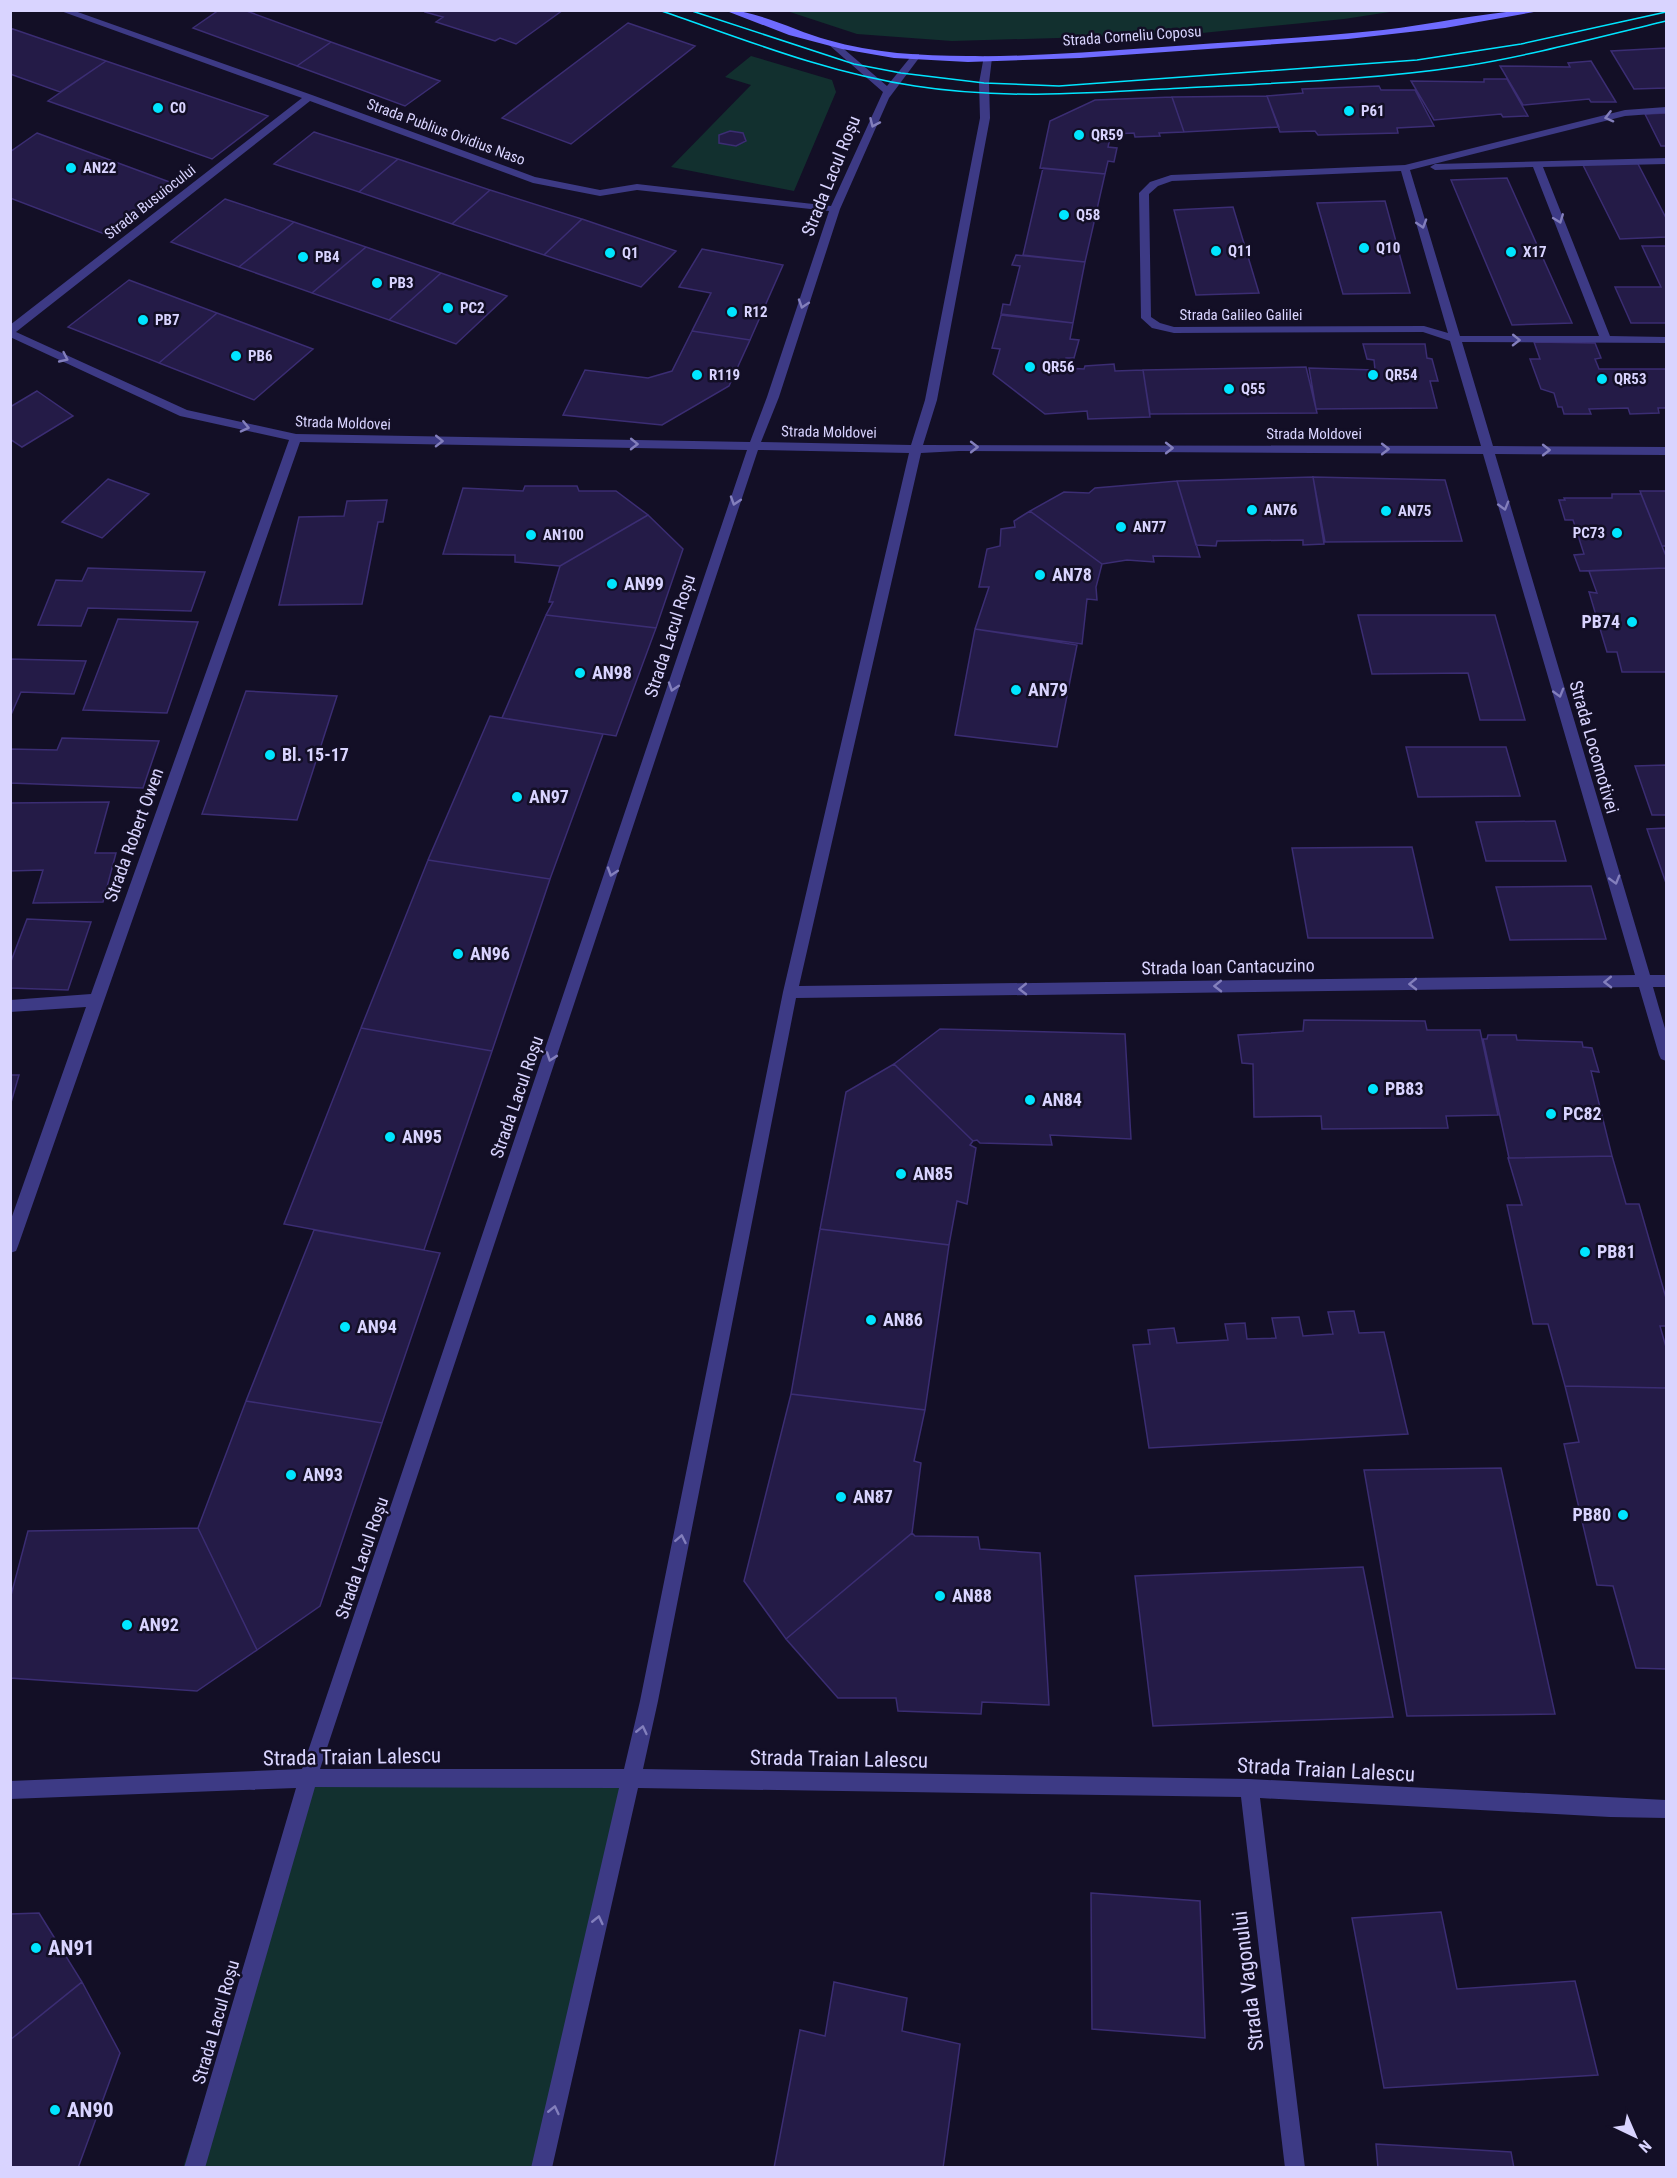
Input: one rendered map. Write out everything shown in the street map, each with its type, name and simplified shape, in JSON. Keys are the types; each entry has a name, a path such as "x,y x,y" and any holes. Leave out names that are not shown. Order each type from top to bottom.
{"main road":[{"name":"Strada Corneliu Coposu","path":"728,10 834,45 884,54 987,58 1041,57 1332,39 1473,23 1541,10"}],"street":[{"name":"Strada Publius Ovidius Naso","path":"62,10 309,97 533,180 600,193 638,187 835,209"},
{"path":"834,45 888,92"},
{"name":"Strada Lacul Roșu","path":"194,2168 309,1778 835,209 888,92 916,56"},
{"path":"541,2168 649,1701 790,992 916,449 931,400 985,118 984,83 987,58"},
{"name":"Strada Busuiocului","path":"10,332 309,97"},
{"path":"1405,168 1625,113 1666,110"},
{"path":"1405,168 1666,160"},
{"path":"1537,164 1606,341"},
{"path":"1405,168 1488,450"},
{"name":"Strada Galileo Galilei","path":"1405,168 1171,178 1154,184 1144,193 1146,318 1156,326 1174,330 1424,329 1457,339 1666,340"},
{"name":"Strada Moldovei","path":"10,332 184,413 296,438 916,449 971,447 1666,451"},
{"name":"Strada Robert Owen","path":"10,1246 296,438"},
{"name":"Strada Locomotivei","path":"1488,450 1666,1055"},
{"name":"Strada Ioan Cantacuzino","path":"790,992 1666,981"},
{"path":"10,1005 96,1000"},
{"name":"Strada Traian Lalescu","path":"10,1790 309,1778 630,1778 1249,1788 1610,1808 1666,1809"},
{"name":"Strada Vagonului","path":"1249,1788 1295,2168"}],"green space":[{"path":"787,11 1396,11 1344,19 1192,34 952,41 857,34"},
{"path":"751,56 832,80 836,92 794,191 671,167 751,85 725,77"},
{"path":"308,1778 630,1778 539,2167 183,2168"}],"building":[{"path":"219,10 244,10 331,42 297,66 193,28"},
{"path":"426,10 563,10 516,44 500,38 495,41 436,22 443,17 425,12"},
{"path":"628,23 695,46 571,144 502,118"},
{"path":"10,28 106,61 60,92 10,74"},
{"path":"331,42 440,81 405,106 297,66"},
{"path":"1666,48 1666,88 1634,89 1611,51"},
{"name":"C0","path":"106,61 268,116 212,159 48,101"},
{"path":"1591,61 1616,102 1591,102 1589,99 1523,105 1500,66 1570,67 1568,63"},
{"path":"1484,79 1507,79 1528,116 1503,117 1501,114 1434,120 1411,81 1484,82"},
{"name":"P61","path":"1379,86 1381,90 1415,90 1434,126 1397,128 1398,133 1318,135 1315,131 1280,132 1267,96 1303,93 1302,89"},
{"path":"1267,96 1279,127 1184,132 1172,97"},
{"name":"QR59","path":"1172,97 1184,132 1135,137 1134,133 1111,134 1108,147 1117,148 1114,162 1108,161 1105,174 1040,168 1050,121 1095,100"},
{"path":"1666,113 1666,146 1661,146 1645,114"},
{"path":"730,131 743,133 746,141 736,146 719,143 719,135"},
{"path":"314,132 398,159 359,192 274,164"},
{"name":"AN22","path":"37,133 175,184 107,235 10,198 10,152"},
{"path":"398,159 490,190 452,224 359,192"},
{"path":"1637,162 1666,218 1666,237 1620,239 1582,163"},
{"name":"Q58","path":"1043,168 1105,174 1085,262 1023,255"},
{"name":"X17","path":"1507,178 1572,323 1512,325 1451,180"},
{"path":"490,190 582,219 544,255 452,224"},
{"path":"225,199 294,222 239,267 171,242"},
{"name":"Q10","path":"1385,201 1410,293 1343,294 1317,203"},
{"name":"Q11","path":"1233,207 1259,293 1196,295 1174,210"},
{"name":"Q1","path":"582,219 676,251 641,287 544,255"},
{"name":"PB4","path":"294,222 366,247 312,293 239,267"},
{"path":"1642,246 1666,246 1666,323 1631,323 1615,287 1661,287"},
{"name":"PB3","path":"366,247 441,273 389,320 312,293"},
{"name":"R12","path":"702,249 783,265 750,340 692,331 711,293 679,287"},
{"path":"1016,255 1085,262 1073,323 1001,314 1003,304 1010,305 1020,266 1012,265"},
{"name":"PC2","path":"441,273 507,296 456,344 389,320"},
{"name":"PB7","path":"129,280 217,313 159,363 68,327"},
{"name":"PB6","path":"217,313 313,349 254,400 159,363"},
{"name":"QR56","path":"1001,315 1073,323 1070,339 1079,340 1074,358 1066,358 1065,368 1084,369 1085,366 1114,364 1115,371 1143,370 1150,417 1088,419 1087,411 1045,414 993,374 1000,349 992,348"},
{"name":"R119","path":"692,331 750,340 729,386 662,425 563,415 585,370 648,378 672,371"},
{"name":"QR53","path":"1534,342 1595,343 1601,358 1595,359 1599,369 1666,369 1666,408 1658,408 1659,413 1630,414 1628,408 1589,409 1591,414 1564,414 1562,407 1558,407 1554,393 1541,389 1530,359 1540,359"},
{"name":"QR54","path":"1363,344 1425,344 1427,358 1432,359 1438,381 1430,381 1437,408 1316,409 1309,368 1375,370 1374,360 1367,359"},
{"name":"Q55","path":"1306,367 1317,413 1150,414 1143,370"},
{"path":"37,391 73,416 22,447 10,439 10,407"},
{"name":"AN75","path":"1313,477 1445,480 1462,541 1325,542"},
{"name":"AN76","path":"1313,477 1324,544 1303,545 1303,540 1217,541 1216,546 1196,545 1177,481"},
{"path":"108,479 149,494 102,538 62,522"},
{"name":"AN77","path":"1177,481 1200,557 1153,556 1154,562 1127,560 1102,564 1030,511 1064,492 1089,493 1095,488"},
{"name":"AN100","path":"525,486 577,486 579,491 616,491 648,515 560,566 515,562 515,555 443,554 463,488 523,491"},
{"path":"1640,491 1666,491 1666,546 1662,546"},
{"name":"PC73","path":"1612,494 1641,494 1666,556 1666,568 1580,571 1574,555 1584,554 1573,520 1565,520 1559,500 1565,500 1564,498 1612,498"},
{"path":"387,500 383,522 378,522 362,604 279,605 299,517 344,516 347,501"},
{"name":"AN78","path":"1030,511 1102,564 1096,587 1097,600 1087,599 1082,644 975,629 989,587 979,587 987,549 1000,546 1001,529 1015,527 1014,521"},
{"name":"AN99","path":"648,515 683,549 656,628 546,615 553,602 549,602 560,566"},
{"path":"88,568 205,572 191,611 88,608 81,626 38,625 56,580 82,581"},
{"name":"PB74","path":"1666,568 1666,672 1622,672 1617,652 1607,652 1589,592 1597,593 1589,571"},
{"name":"AN98","path":"546,615 656,628 616,736 502,718"},
{"path":"1358,615 1495,615 1525,720 1480,720 1468,673 1372,674"},
{"path":"118,619 198,622 167,713 83,710"},
{"name":"AN79","path":"975,629 1077,645 1057,747 955,735"},
{"path":"10,659 86,661 74,694 21,692 10,717"},
{"name":"Bl. 15-17","path":"246,691 337,696 297,820 202,814"},
{"name":"AN97","path":"490,716 603,734 550,879 428,860"},
{"path":"62,738 159,741 143,788 10,783 10,749 57,750"},
{"path":"1406,747 1506,747 1520,796 1418,797"},
{"path":"1666,765 1666,815 1652,815 1635,766"},
{"path":"109,802 95,853 116,853 103,902 33,903 43,870 10,871 10,803"},
{"path":"1555,821 1566,861 1486,861 1476,822"},
{"path":"1666,828 1666,883 1647,829"},
{"path":"1412,847 1433,938 1308,938 1292,848"},
{"name":"AN96","path":"428,860 550,879 492,1051 361,1028"},
{"path":"1591,886 1606,939 1510,940 1496,887"},
{"path":"27,919 91,922 68,990 10,988 10,964"},
{"name":"PB83","path":"1304,1020 1425,1021 1427,1030 1480,1030 1498,1115 1446,1116 1448,1128 1322,1129 1321,1116 1254,1117 1253,1064 1242,1063 1238,1035 1303,1031"},
{"name":"AN95","path":"361,1028 492,1051 424,1250 284,1224"},
{"name":"AN84","path":"940,1029 1125,1034 1131,1139 1050,1135 1052,1145 973,1141 894,1064"},
{"name":"PC82","path":"1488,1035 1516,1035 1517,1040 1582,1042 1583,1047 1592,1048 1599,1072 1591,1071 1612,1156 1509,1158 1483,1039 1487,1039"},
{"name":"AN85","path":"894,1064 973,1141 970,1145 976,1148 967,1204 957,1201 949,1245 820,1229 846,1092"},
{"path":"10,1075 19,1075 10,1106"},
{"name":"PB81","path":"1612,1156 1626,1204 1639,1204 1666,1298 1666,1326 1660,1326 1666,1347 1666,1388 1565,1386 1548,1324 1533,1324 1507,1205 1522,1205 1508,1158"},
{"name":"AN86","path":"820,1229 949,1245 925,1410 791,1394"},
{"name":"AN94","path":"314,1230 440,1253 382,1423 246,1401"},
{"path":"1354,1311 1359,1333 1384,1332 1408,1434 1149,1448 1133,1345 1150,1344 1148,1330 1174,1328 1177,1343 1228,1340 1225,1324 1245,1323 1247,1339 1276,1338 1272,1318 1299,1317 1303,1336 1333,1334 1328,1312"},
{"name":"PB80","path":"1565,1386 1666,1388 1666,1669 1636,1668 1613,1586 1597,1585 1564,1444 1579,1442"},
{"name":"AN87","path":"791,1394 925,1410 914,1461 921,1463 912,1533 786,1639 744,1581"},
{"name":"AN93","path":"246,1401 382,1423 320,1606 257,1650 198,1528"},
{"path":"1501,1468 1555,1714 1407,1716 1364,1470"},
{"name":"AN92","path":"198,1528 257,1650 197,1691 10,1678 10,1599 28,1531"},
{"name":"AN88","path":"912,1533 915,1536 978,1537 980,1549 1040,1553 1049,1705 982,1702 981,1714 898,1711 896,1698 838,1698 786,1639"},
{"path":"1363,1567 1393,1717 1153,1726 1135,1576"},
{"path":"1091,1893 1200,1901 1205,2038 1092,2029"},
{"path":"1441,1912 1457,1989 1575,1981 1598,2075 1384,2088 1352,1918"},
{"name":"AN91","path":"39,1913 82,1982 10,2040 10,1914"},
{"name":"AN90","path":"82,1982 120,2053 78,2168 10,2168 10,2040"},
{"path":"834,1982 907,1998 902,2031 960,2044 943,2168 774,2168 800,2030 825,2036"},
{"path":"1376,2144 1511,2152 1514,2168 1378,2168"}],"tram line":[{"path":"659,10 786,54 850,73 915,86 1015,94 1289,83 1430,71 1516,57 1666,21"},
{"path":"689,10 854,64 901,73 984,83 1059,86 1417,60 1521,44 1666,12"}],"place":[{"name":"C0","path":"158,108"},
{"name":"P61","path":"1349,111"},
{"name":"QR59","path":"1079,135"},
{"name":"AN22","path":"71,168"},
{"name":"Q58","path":"1064,215"},
{"name":"Q10","path":"1364,248"},
{"name":"Q11","path":"1216,251"},
{"name":"X17","path":"1511,252"},
{"name":"Q1","path":"610,253"},
{"name":"PB4","path":"303,257"},
{"name":"PB3","path":"377,283"},
{"name":"PC2","path":"448,308"},
{"name":"R12","path":"732,312"},
{"name":"PB7","path":"143,320"},
{"name":"PB6","path":"236,356"},
{"name":"QR56","path":"1030,367"},
{"name":"R119","path":"697,375"},
{"name":"QR54","path":"1373,375"},
{"name":"QR53","path":"1602,379"},
{"name":"Q55","path":"1229,389"},
{"name":"AN76","path":"1252,510"},
{"name":"AN75","path":"1386,511"},
{"name":"AN77","path":"1121,527"},
{"name":"PC73","path":"1617,533"},
{"name":"AN100","path":"531,535"},
{"name":"AN78","path":"1040,575"},
{"name":"AN99","path":"612,584"},
{"name":"PB74","path":"1632,622"},
{"name":"AN98","path":"580,673"},
{"name":"AN79","path":"1016,690"},
{"name":"Bl. 15-17","path":"270,755"},
{"name":"AN97","path":"517,797"},
{"name":"AN96","path":"458,954"},
{"name":"PB83","path":"1373,1089"},
{"name":"AN84","path":"1030,1100"},
{"name":"PC82","path":"1551,1114"},
{"name":"AN95","path":"390,1137"},
{"name":"AN85","path":"901,1174"},
{"name":"PB81","path":"1585,1252"},
{"name":"AN86","path":"871,1320"},
{"name":"AN94","path":"345,1327"},
{"name":"AN93","path":"291,1475"},
{"name":"AN87","path":"841,1497"},
{"name":"PB80","path":"1623,1515"},
{"name":"AN88","path":"940,1596"},
{"name":"AN92","path":"127,1625"},
{"name":"AN91","path":"36,1948"},
{"name":"AN90","path":"55,2110"}]}
